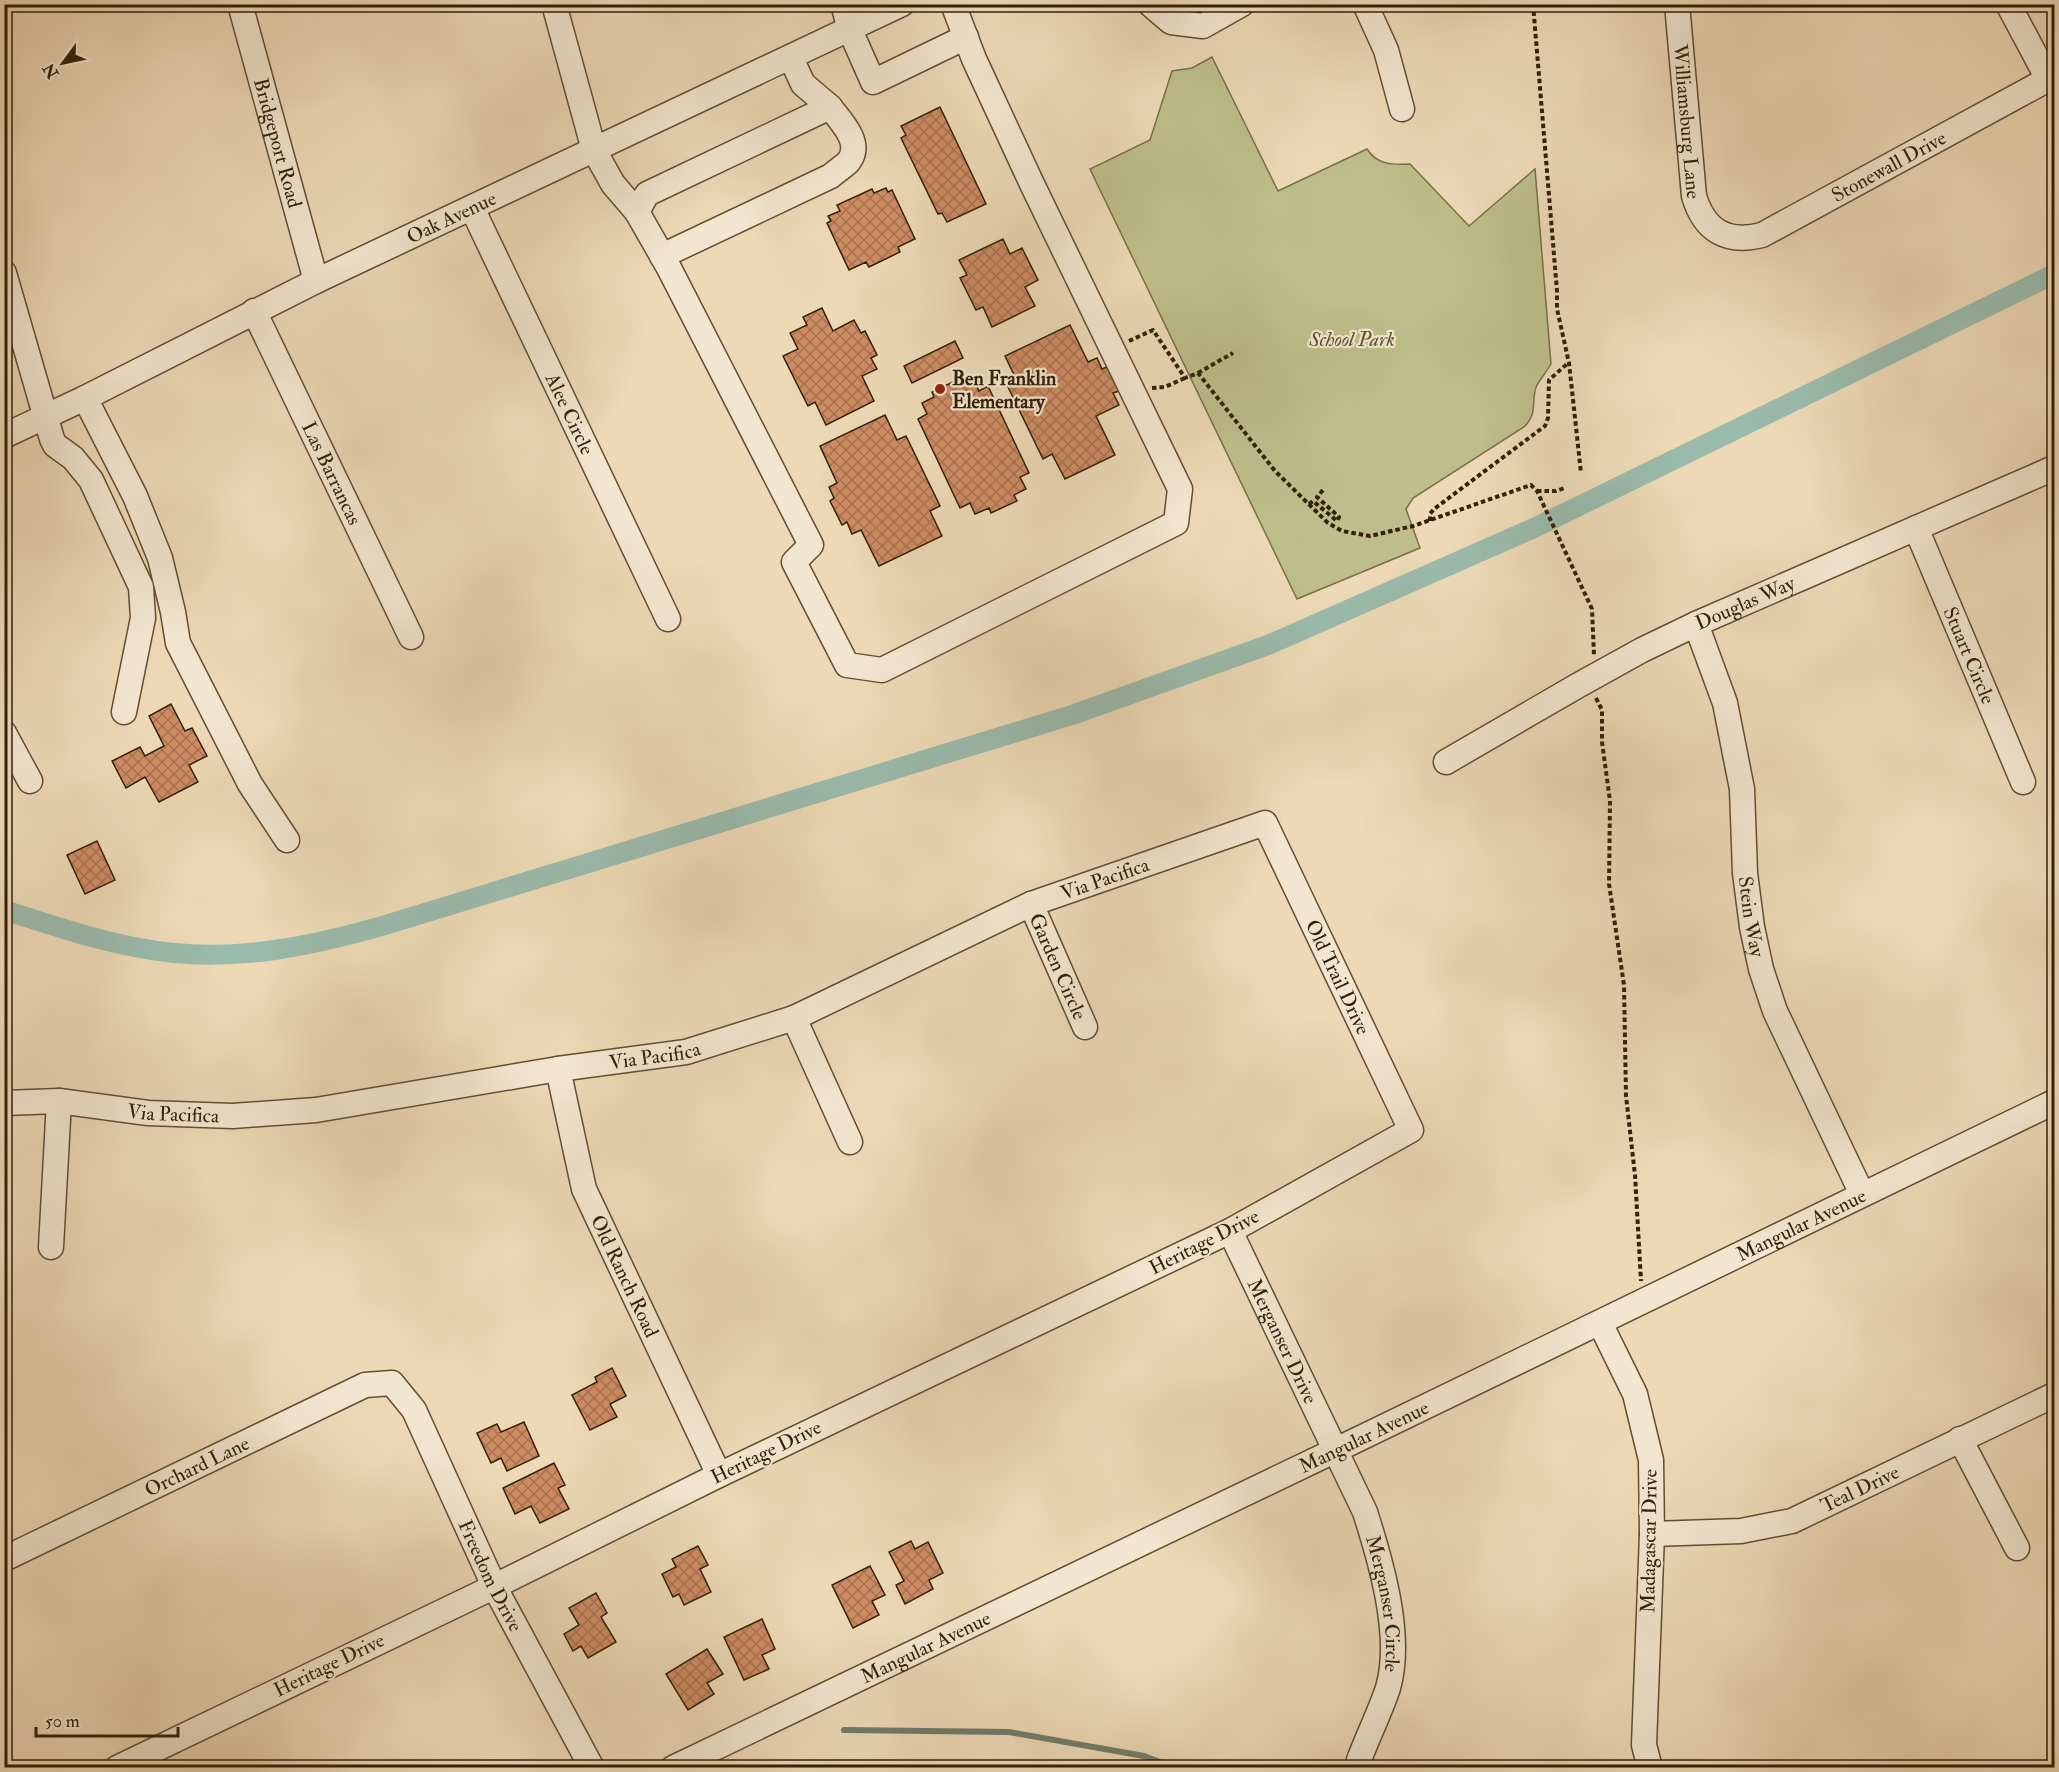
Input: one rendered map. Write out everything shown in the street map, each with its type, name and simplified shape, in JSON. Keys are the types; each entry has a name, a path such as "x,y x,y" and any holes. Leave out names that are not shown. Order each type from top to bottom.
{"street":[{"name":"Bridgeport Road","path":"240,4 316,281"},
{"path":"554,4 594,150 609,179 637,212 662,256 812,545 794,562 847,666 882,670 1176,523 1180,489 1032,184 974,59 953,4"},
{"path":"843,4 850,30 873,82 966,37"},
{"name":"Oak Avenue","path":"4,436 85,398 316,281 902,4"},
{"path":"1150,4 1171,22 1203,26 1242,4"},
{"path":"1365,4 1386,50 1402,109"},
{"name":"Williamsburg Lane","path":"1677,4 1694,196 1698,209 1706,222 1718,232"},
{"path":"2008,4 2051,78"},
{"path":"662,256 831,176 849,160 853,150 852,137 830,107 803,84 791,57"},
{"name":"Stonewall Drive","path":"1718,232 1733,238 1748,239 1762,235 2051,78"},
{"path":"637,212 647,194 830,107"},
{"name":"Alee Circle","path":"472,208 668,619"},
{"path":"4,273 55,445 73,458 91,480 141,587 142,618 124,712"},
{"name":"Las Barrancas","path":"254,311 411,637"},
{"path":"85,398 135,496 160,558 178,643 250,784 287,840"},
{"name":"Douglas Way","path":"1446,762 1576,686 1696,624 2055,468"},
{"name":"Stuart Circle","path":"1916,528 2023,782"},
{"name":"Stein Way","path":"1696,624 1725,703 1742,789 1745,873 1752,927 1761,969 1775,1011 1862,1194"},
{"path":"4,733 30,781"},
{"name":"Via Pacifica","path":"4,1103 59,1101 148,1113 233,1116 316,1110 558,1069 686,1052 794,1018 1031,904 1265,823"},
{"name":"Old Trail Drive","path":"1265,823 1411,1130"},
{"name":"Garden Circle","path":"1031,904 1085,1027"},
{"path":"794,1018 850,1142"},
{"name":"Old Ranch Road","path":"558,1069 584,1189 719,1475"},
{"path":"51,1247 59,1101"},
{"name":"Mangular Avenue","path":"673,1767 1600,1323 2055,1102"},
{"name":"Heritage Drive","path":"117,1767 719,1475 1230,1232 1411,1130"},
{"name":"Merganser Drive","path":"1230,1232 1336,1450"},
{"name":"Madagascar Drive","path":"1600,1323 1635,1394 1651,1460 1652,1534 1644,1745 1650,1767"},
{"name":"Orchard Lane","path":"4,1559 365,1385 392,1383"},
{"name":"Freedom Drive","path":"392,1383 414,1410 494,1586 592,1767"},
{"name":"Teal Drive","path":"1652,1534 1741,1531 1791,1521 2055,1395"},
{"path":"1960,1439 2018,1548"},
{"name":"Merganser Circle","path":"1336,1450 1365,1512 1377,1549 1386,1587 1393,1646 1388,1686 1359,1760"}],"path":[{"path":"1533,4 1557,309 1569,363 1581,473"},
{"path":"1113,350 1153,330 1185,378"},
{"path":"1176,383 1233,353"},
{"path":"1430,521 1430,514 1434,508 1545,426 1548,418 1550,380 1569,363"},
{"path":"1198,373 1275,471 1328,523 1342,531 1370,536 1430,521 1530,485 1537,491 1592,609 1594,657"},
{"path":"1537,491 1556,491 1565,488"},
{"path":"1309,504 1313,501 1337,520 1339,517 1317,497 1323,490"},
{"path":"1595,696 1602,710 1602,742 1610,801 1609,884 1624,985 1626,1096 1635,1175 1641,1282"}],"green space":[{"name":"School Park","path":"1212,57 1278,191 1367,149 1381,161 1392,164 1410,164 1469,226 1535,169 1551,364 1537,385 1529,422 1413,498 1406,509 1420,548 1297,599 1090,169 1150,140 1172,71 1192,68"}],"building":[{"path":"940,107 986,204 947,222 942,213 938,214 901,138 906,135 901,126"},
{"path":"886,188 888,192 892,190 915,239 898,247 900,252 869,267 866,262 849,270 827,223 831,221 828,216 840,211 837,205 872,189 874,193"},
{"path":"1003,239 1010,254 1022,248 1038,280 1025,287 1035,306 992,327 983,307 976,310 960,278 967,275 959,260"},
{"path":"822,308 833,331 854,320 861,333 865,331 877,355 871,358 877,369 862,376 874,401 826,425 815,402 808,406 783,356 798,349 790,333 807,325 803,317"},
{"path":"1070,325 1088,362 1097,358 1102,369 1107,367 1119,391 1113,393 1119,405 1096,416 1115,455 1065,479 1052,454 1043,459 1007,385 1017,381 1005,356"},
{"path":"955,341 963,358 912,383 904,366"},
{"path":"959,379 962,384 974,379 979,391 988,386 1029,473 1020,477 1026,489 1014,495 1017,501 991,513 989,508 975,514 970,503 960,508 918,419 927,414 922,403 934,397 932,392"},
{"path":"885,415 897,440 906,436 940,506 930,511 942,536 879,566 861,530 852,534 847,522 842,525 830,501 834,498 829,487 837,483 820,446"},
{"path":"171,704 185,731 192,728 207,756 189,765 198,782 159,802 145,777 126,788 112,761 140,747 145,756 164,746 149,716"},
{"path":"97,841 115,880 85,894 67,855"},
{"path":"612,1368 626,1396 610,1404 617,1417 590,1430 572,1395 597,1382 595,1377"},
{"path":"524,1422 539,1456 507,1471 501,1458 491,1463 477,1433 497,1424 501,1432"},
{"path":"554,1463 565,1485 558,1488 569,1509 540,1523 531,1506 515,1514 503,1488"},
{"path":"911,1541 915,1549 928,1542 943,1573 929,1580 933,1589 905,1604 896,1585 904,1581 889,1552"},
{"path":"698,1546 708,1565 700,1569 711,1592 684,1605 679,1594 673,1597 662,1574 676,1567 672,1559"},
{"path":"870,1566 885,1595 872,1601 879,1615 853,1628 832,1585"},
{"path":"596,1593 607,1613 601,1617 616,1642 588,1658 581,1646 573,1651 564,1634 579,1625 569,1608"},
{"path":"762,1619 775,1649 762,1655 769,1669 744,1680 724,1637"},
{"path":"707,1649 723,1674 707,1683 714,1694 688,1710 666,1674"}],"waterway":[{"path":"4,910 109,942 174,953 201,955 253,953 305,945 382,926 1072,715 1268,645 1534,528 2054,274"},
{"path":"844,1730 1009,1732 1144,1756 1176,1768"}],"place":[{"name":"Ben Franklin Elementary","path":"940,389"}]}
